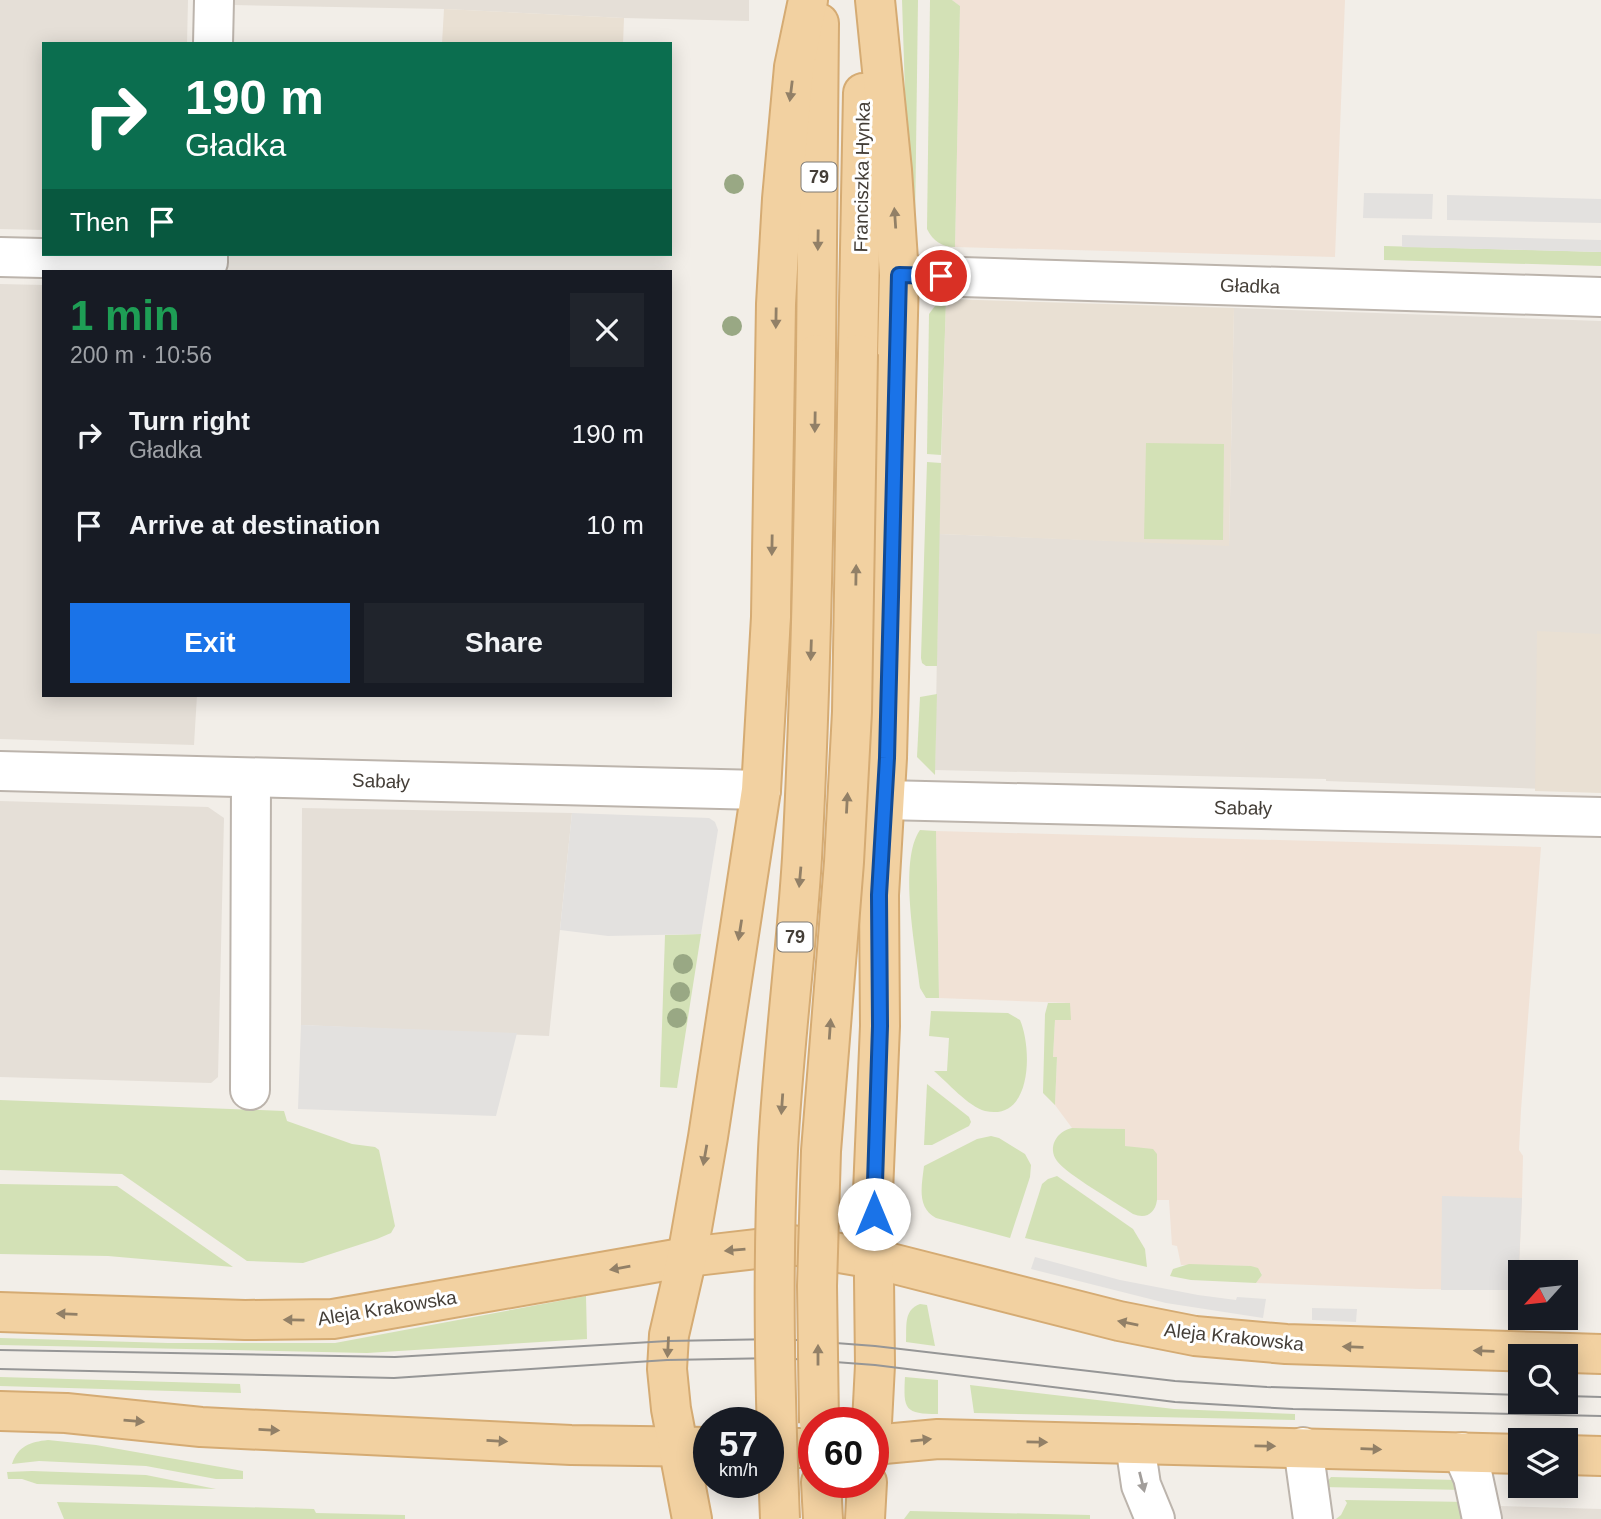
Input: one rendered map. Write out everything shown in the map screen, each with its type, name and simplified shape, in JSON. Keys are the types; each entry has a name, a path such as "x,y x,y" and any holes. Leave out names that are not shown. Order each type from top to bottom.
{"main road":[{"path":"692,1519 692,1447 667,1369 669,1335 687,1256 708,1137 761,790 771,617 776,304 782,199 792,79 808,0"},
{"name":"79","path":"780,1519 775,1406 774,1285 778,1150 801,862 809,710 819,0"},
{"name":"Franciszka Hynka","path":"819,1407 817,1286 821,1151 844,862 852,712 865,0"},
{"path":"873,1407 876,1366 873,1192 881,970 879,895 899,275 892,170 875,0"},
{"name":"Aleja Krakowska","path":"0,1312 245,1320 333,1319 687,1256 792,1245 875,1259 1119,1321 1195,1336 1286,1345 1601,1354"},
{"path":"0,1411 66,1413 201,1427 558,1444 692,1447"},
{"path":"889,1444 938,1439 1508,1454"},
{"path":"1578,1455 1601,1456"},
{"path":"821,1498 822,1519"},
{"path":"865,1519 866,1498"}],"street":[{"path":"213,42 214,0"},
{"path":"0,257 208,258"},
{"name":"Gładka","path":"899,275 1601,297"},
{"name":"Sabały","path":"0,771 761,790"},
{"path":"250,1090 251,778"},
{"name":"Sabały","path":"884,800 1601,817"},
{"path":"1135,1444 1141,1485 1155,1519"},
{"path":"1303,1447 1313,1519"},
{"path":"1462,1452 1473,1477 1482,1519"}],"shaded area":[{"path":"0,0 188,0 187,42 42,42 42,230 0,229"},
{"path":"234,0 749,0 749,21 444,9 234,5"},
{"path":"952,0 1345,0 1335,257 955,247 960,6"},
{"path":"444,9 624,18 623,42 442,42"},
{"path":"1364,193 1433,194 1432,219 1363,218"},
{"path":"1447,195 1601,199 1601,223 1447,220"},
{"path":"1402,235 1601,240 1601,252 1402,247"},
{"path":"0,284 42,285 42,697 197,697 194,745 0,739"},
{"path":"946,299 1234,308 1229,546 939,534"},
{"path":"1234,308 1601,321 1601,791 1326,779 935,770 939,534 1229,545"},
{"path":"1537,631 1601,634 1601,793 1535,791"},
{"path":"0,801 208,807 224,818 218,1077 211,1083 0,1077"},
{"path":"302,808 572,813 549,1036 301,1025"},
{"path":"572,813 709,818 715,822 718,830 701,934 608,936 560,930"},
{"path":"936,831 1541,847 1521,1110 1519,1150 1523,1156 1519,1260 1508,1260 1508,1290 1256,1283 1262,1275 1251,1266 1181,1265 1177,1246 1172,1245 1169,1200 1157,1200 1157,1154 1125,1146 1124,1129 1072,1128 1055,1105 1055,1020 1070,1003 939,998"},
{"path":"301,1025 517,1033 496,1116 298,1109"},
{"path":"1442,1196 1522,1198 1519,1260 1508,1260 1508,1290 1441,1290"},
{"path":"1035,1257 1120,1280 1198,1295 1236,1300 1237,1297 1266,1299 1263,1318 1166,1303 1031,1269"},
{"path":"1312,1308 1357,1309 1356,1322 1312,1320"},
{"path":"1501,1506 1601,1509 1601,1519 1503,1519"}],"green space":[{"path":"902,0 918,0 915,228 907,154"},
{"path":"930,0 952,0 960,6 955,247 938,243 927,229"},
{"path":"1384,246 1601,252 1601,266 1384,260"},
{"path":"946,299 941,455 927,454 929,314 938,302"},
{"path":"1146,443 1224,444 1223,540 1144,539"},
{"path":"927,462 941,463 937,666 926,666 921,658"},
{"path":"937,694 935,775 917,757 920,697"},
{"path":"920,830 936,831 939,998 926,998 920,988 912,929 910,862"},
{"path":"701,934 677,1088 660,1087 665,935"},
{"path":"1048,1003 1070,1003 1071,1020 1055,1020 1055,1105 1043,1093 1045,1014"},
{"path":"931,1011 1008,1013 1020,1020 1027,1064 1020,1094 1012,1105 1001,1111 979,1109 934,1071 947,1071 949,1038 929,1036"},
{"path":"927,1084 969,1117 971,1122 969,1126 932,1145 924,1145"},
{"path":"0,1100 284,1111 287,1121 352,1144 379,1150 395,1226 391,1233 377,1239 303,1263 247,1261 122,1174 0,1170"},
{"path":"1072,1128 1125,1129 1125,1146 1153,1149 1157,1154 1157,1200 1152,1212 1142,1216 1133,1214 1062,1167 1054,1156 1053,1145 1062,1132"},
{"path":"991,1136 1025,1154 1031,1165 1030,1177 1010,1238 936,1218 925,1208 923,1202 924,1166 977,1139"},
{"path":"1057,1176 1133,1229 1145,1249 1147,1267 1025,1238 1042,1184"},
{"path":"0,1184 117,1186 233,1267 108,1256 0,1254"},
{"path":"1189,1264 1251,1266 1258,1268 1262,1275 1256,1283 1191,1280 1170,1276 1173,1269"},
{"path":"586,1296 587,1339 367,1353 0,1345 0,1338 168,1343 335,1343"},
{"path":"920,1304 927,1305 935,1346 906,1342 908,1315"},
{"path":"0,1377 240,1384 241,1393 0,1386"},
{"path":"905,1377 938,1380 938,1414 919,1413 908,1408"},
{"path":"970,1385 1174,1409 1295,1414 1295,1420 974,1413"},
{"path":"48,1440 96,1445 243,1471 243,1479 216,1479 146,1466 39,1461 12,1464 26,1446"},
{"path":"7,1472 146,1475 216,1489 37,1484 22,1479 8,1479"},
{"path":"1331,1477 1457,1480 1464,1490 1323,1487"},
{"path":"1345,1500 1469,1502 1472,1519 1336,1519 1347,1503"},
{"path":"57,1502 314,1509 316,1513 405,1515 405,1519 64,1519"},
{"path":"910,1511 1090,1515 1090,1519 904,1519"}],"tram line":[{"path":"0,1350 395,1357 668,1341 783,1339 875,1346 1175,1381 1267,1387 1508,1395"},
{"path":"0,1369 394,1378 667,1360 781,1358 875,1365 1175,1402 1293,1409 1601,1416"},
{"path":"1578,1396 1601,1397"}],"route":[{"path":"874,1214 881,970 879,895 887,758 899,275 941,276"}]}
